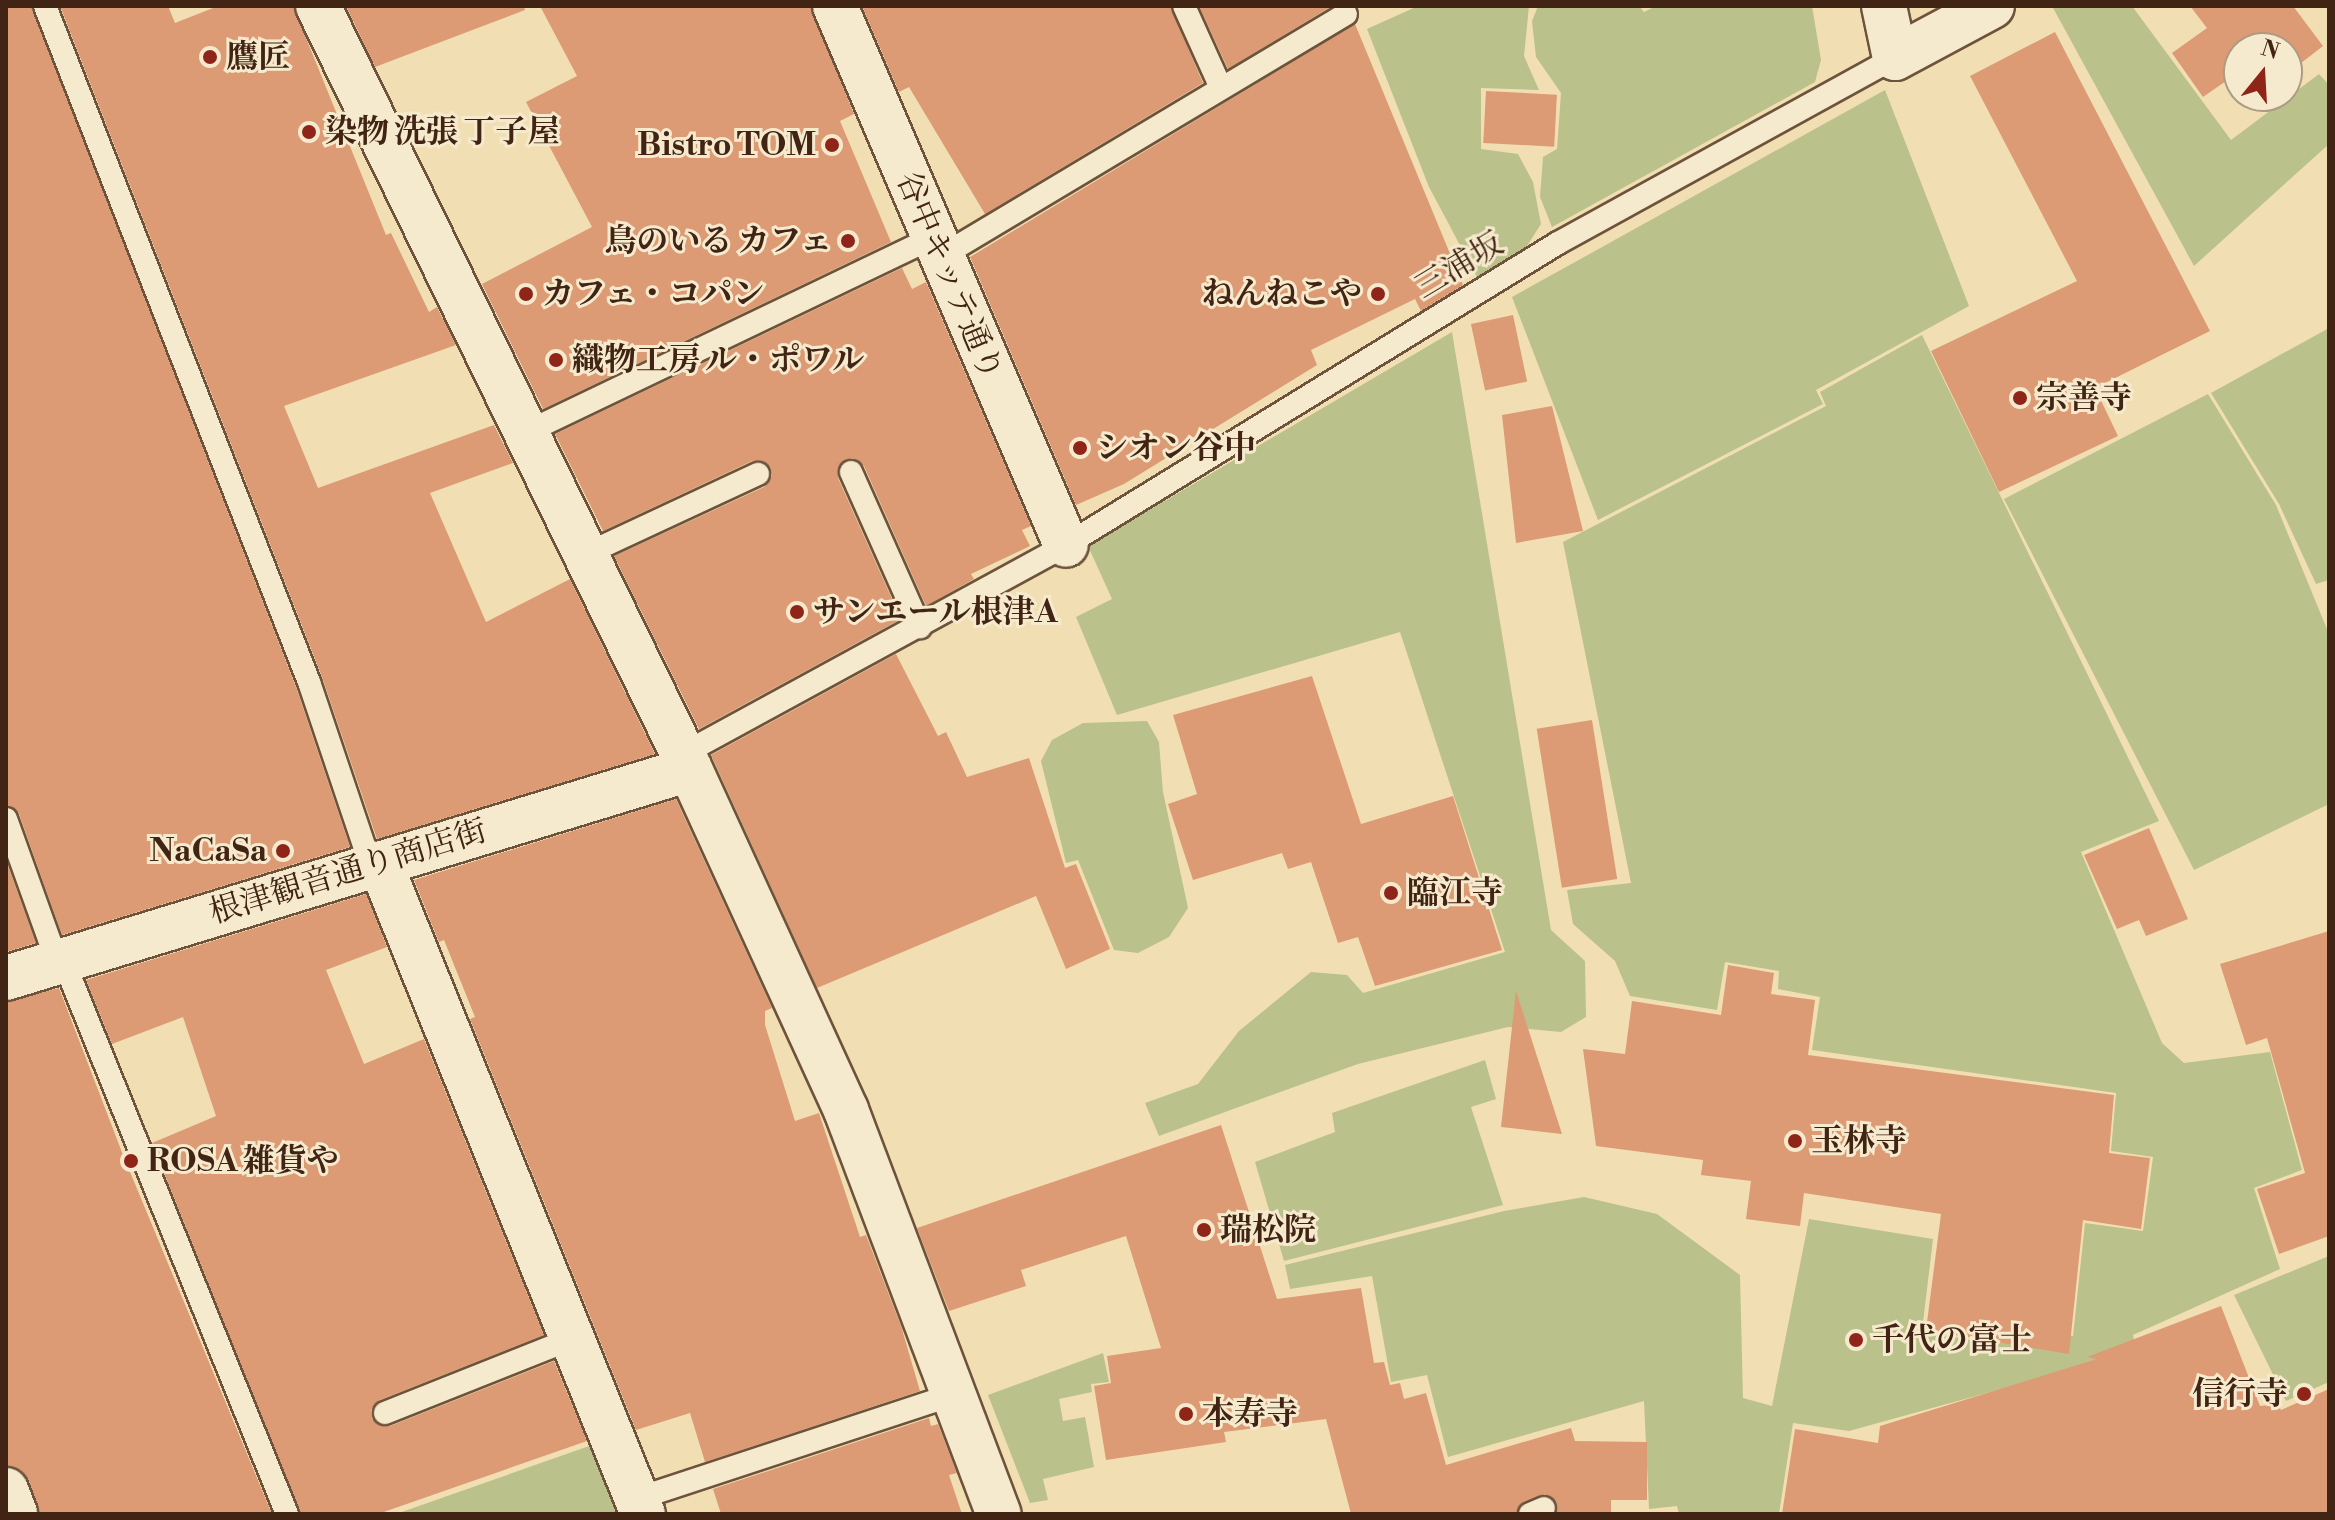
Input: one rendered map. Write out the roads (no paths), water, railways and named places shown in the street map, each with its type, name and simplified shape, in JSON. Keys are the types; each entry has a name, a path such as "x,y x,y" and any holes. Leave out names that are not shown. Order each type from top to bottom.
{"street":[{"path":"318,6 686,761 846,1110 999,1514"},
{"name":"谷中キッテ通り","path":"835,6 1066,545"},
{"path":"1884,6 1895,58 1992,6"},
{"name":"根津観音通り商店街","path":"6,978 58,964 686,761"},
{"path":"370,863 386,878 640,1507"},
{"path":"6,1490 15,1514"}],"lane":[{"path":"45,6 309,682 370,863"},
{"path":"1184,6 1221,88"},
{"path":"525,433 936,247 1221,88 1346,14"},
{"name":"三浦坂","path":"686,761 1066,545 1558,243 1895,58"},
{"path":"851,472 920,627"},
{"path":"584,555 758,474"},
{"path":"6,819 58,964 68,972 287,1514"},
{"path":"385,1413 571,1339"},
{"path":"640,1507 956,1394"}],"place":[{"name":"鷹匠","path":"210,57"},
{"name":"染物 洗張 丁子屋","path":"309,132"},
{"name":"Bistro TOM","path":"832,145"},
{"name":"鳥のいる カフェ","path":"848,241"},
{"name":"カフェ・コパン","path":"526,294"},
{"name":"ねんねこや","path":"1378,294"},
{"name":"織物工房 ル・ポワル","path":"556,360"},
{"name":"宗善寺","path":"2020,398"},
{"name":"シオン谷中","path":"1080,448"},
{"name":"サンエール根津A","path":"797,612"},
{"name":"NaCaSa","path":"283,851"},
{"name":"臨江寺","path":"1391,893"},
{"name":"玉林寺","path":"1795,1141"},
{"name":"ROSA 雑貨や","path":"131,1161"},
{"name":"瑞松院","path":"1204,1230"},
{"name":"千代の富士","path":"1856,1340"},
{"name":"信行寺","path":"2304,1394"},
{"name":"本寿寺","path":"1186,1414"}]}
